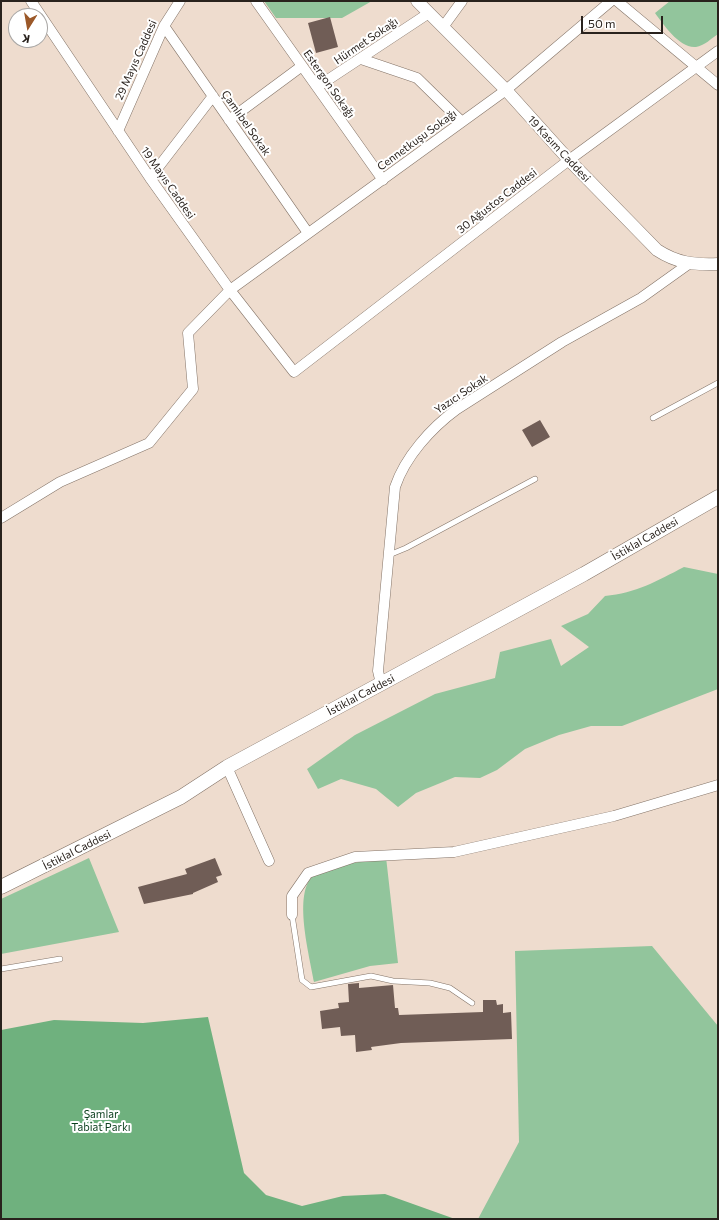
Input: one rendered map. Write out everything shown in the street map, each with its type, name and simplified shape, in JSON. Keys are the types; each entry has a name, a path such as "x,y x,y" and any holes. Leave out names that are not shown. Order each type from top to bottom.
{"main road":[{"name":"İstiklal Caddesi","path":"1,887 181,797 227,767 584,574 718,497"}],"street":[{"name":"19 Mayıs Caddesi","path":"31,1 150,178 230,290 294,372"},
{"name":"29 Mayıs Caddesi","path":"118,131 164,26 180,1"},
{"name":"Estergon Sokağı","path":"256,1 383,180"},
{"name":"19 Kasım Caddesi","path":"417,1 506,90 569,160 657,250 672,259 690,263 718,264"},
{"path":"443,27 462,1"},
{"name":"Cennetkuşu Sokağı","path":"1,518 60,482 150,443 194,390 188,333 230,290 506,90 611,1"},
{"path":"617,1 718,85"},
{"name":"Hürmet Sokağı","path":"317,87 429,13"},
{"name":"Çamlıbel Sokak","path":"164,26 308,233"},
{"name":"30 Ağustos Caddesi","path":"294,372 569,160 718,51"},
{"path":"361,59 417,78 462,122"},
{"path":"229,120 302,66"},
{"path":"150,178 213,96"},
{"name":"Yazıcı Sokak","path":"382,684 378,671 395,488 400,472 440,421 456,409 562,342 641,298 690,263"},
{"path":"227,767 269,861"},
{"path":"292,914 292,896 308,873 355,857 454,852 614,816 718,785"}],"lane":[{"path":"653,418 718,383"},
{"path":"389,555 406,548 535,479"},
{"path":"292,914 302,980 311,987 371,976 393,981 430,984 450,988 472,1003"},
{"path":"1,969 60,959"}],"green space":[{"path":"264,1 372,1 342,18 276,18"},
{"path":"670,1 718,1 718,34 705,44 696,47 690,47 678,40 672,35 655,13"},
{"path":"684,567 718,574 718,689 622,726 591,726 559,735 525,749 497,770 480,778 455,777 416,793 398,807 376,789 341,779 318,789 307,769 355,735 435,694 495,678 500,652 551,639 561,666 589,647 561,626 588,614 605,596 636,589 655,582"},
{"path":"386,857 398,963 370,966 314,982 306,942 303,910 304,895 308,883 314,875 327,869"},
{"path":"89,858 119,932 1,954 1,899"},
{"path":"652,946 718,1026 718,1219 478,1219 519,1142 515,951"},
{"name":"Şamlar Tabiat Parkı","path":"208,1017 244,1173 266,1195 302,1206 343,1196 385,1194 455,1219 1,1219 1,1030 54,1020 143,1023"}],"building":[{"path":"330,17 338,47 316,53 308,23"},
{"path":"540,420 550,437 532,447 522,430"},
{"path":"215,858 222,875 216,877 218,882 193,894 144,904 138,887 187,874 185,869"},
{"path":"359,983 359,988 393,985 395,1008 398,1008 399,1015 483,1012 483,1000 496,1000 497,1005 503,1004 503,1013 511,1012 512,1039 401,1043 371,1047 372,1050 356,1052 355,1035 341,1036 340,1027 322,1029 320,1011 339,1008 338,1003 349,1002 348,984"}]}
